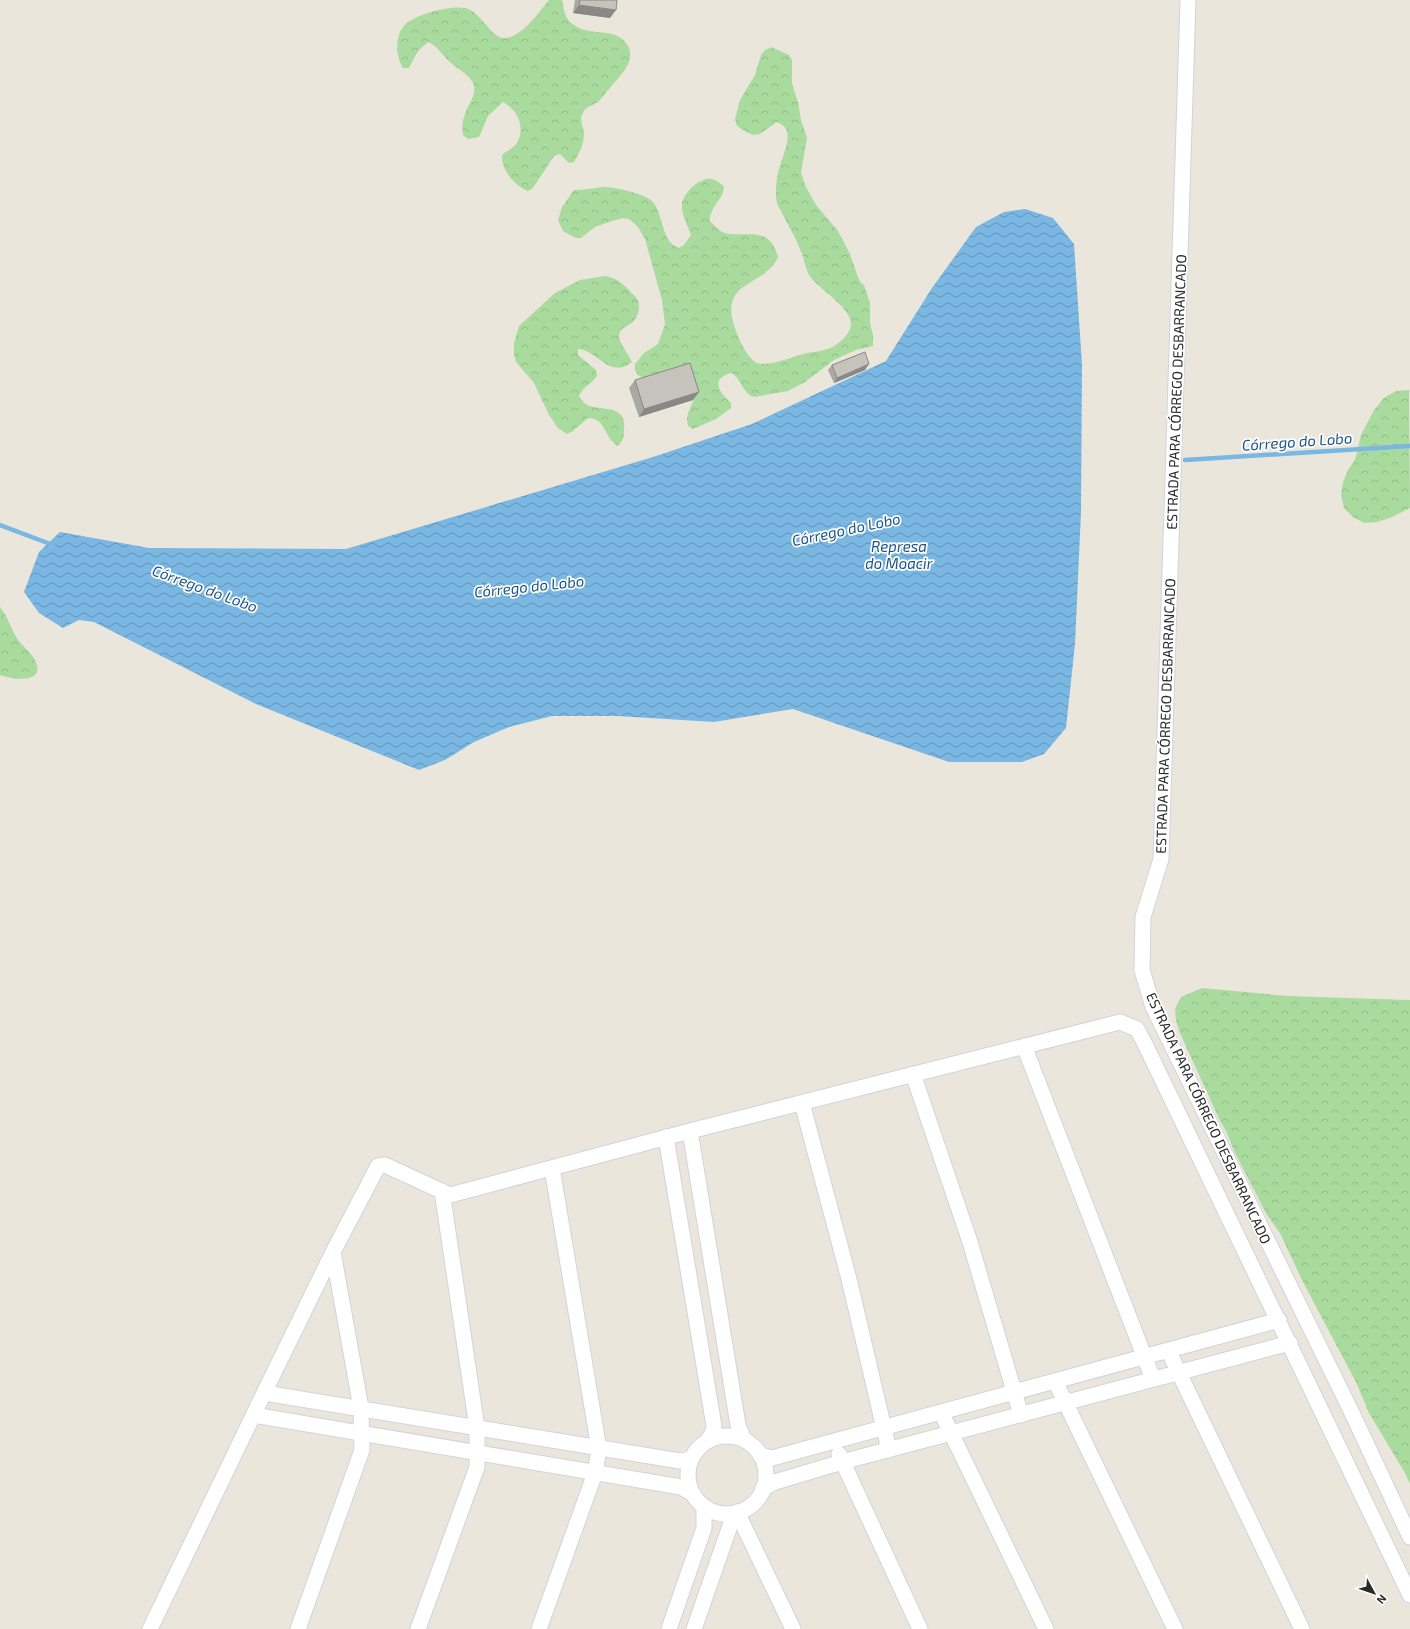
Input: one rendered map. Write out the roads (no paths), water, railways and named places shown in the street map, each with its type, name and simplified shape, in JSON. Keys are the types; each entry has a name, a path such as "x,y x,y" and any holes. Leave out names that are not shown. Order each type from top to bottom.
{"street":[{"name":"ESTRADA PARA CÓRREGO DESBARRANCADO","path":"1188,0 1161,859 1143,918 1142,970 1153,1007 1352,1413 1410,1537"},
{"path":"150,1629 333,1252 378,1166 385,1165 450,1195 666,1137 1120,1022 1137,1029 1279,1320 1410,1595"},
{"path":"1024,1046 1153,1379"},
{"path":"913,1074 970,1242 1021,1415"},
{"path":"802,1103 849,1279 889,1450"},
{"path":"690,1131 738,1425 744,1440"},
{"path":"666,1137 714,1426 713,1432 708,1440 699,1447 691,1459 688,1482 693,1494 704,1507 718,1513 737,1512 751,1505 760,1495 766,1475 760,1455 752,1445 734,1436 726,1436 708,1440"},
{"path":"539,1629 595,1473 599,1449 552,1168"},
{"path":"418,1629 477,1467 477,1428 442,1191"},
{"path":"298,1629 362,1450 361,1408 333,1252"},
{"path":"760,1455 772,1458 1279,1320"},
{"path":"763,1488 775,1482 842,1462 1290,1343"},
{"path":"1168,1350 1302,1629"},
{"path":"1055,1381 1175,1629"},
{"path":"264,1393 599,1449 680,1461 691,1459"},
{"path":"941,1412 1046,1629"},
{"path":"253,1415 681,1487 693,1494"},
{"path":"834,1441 842,1462 920,1629"},
{"path":"669,1629 704,1528 704,1507"},
{"path":"694,1629 731,1523 737,1512"},
{"path":"737,1512 793,1629"}],"water":[{"name":"Represa do Moacir","path":"1025,209 1053,218 1074,244 1082,365 1081,512 1075,644 1066,728 1044,754 1022,762 949,762 793,709 714,722 617,716 552,716 509,727 474,742 445,760 419,770 256,704 94,622 79,620 63,628 39,613 24,592 39,552 60,532 149,548 346,549 653,457 752,424 886,361 932,288 976,227 1004,212"}],"waterway":[{"name":"Córrego do Lobo","path":"1185,460 1410,446"},
{"name":"Córrego do Lobo","path":"0,525 53,545"}]}
